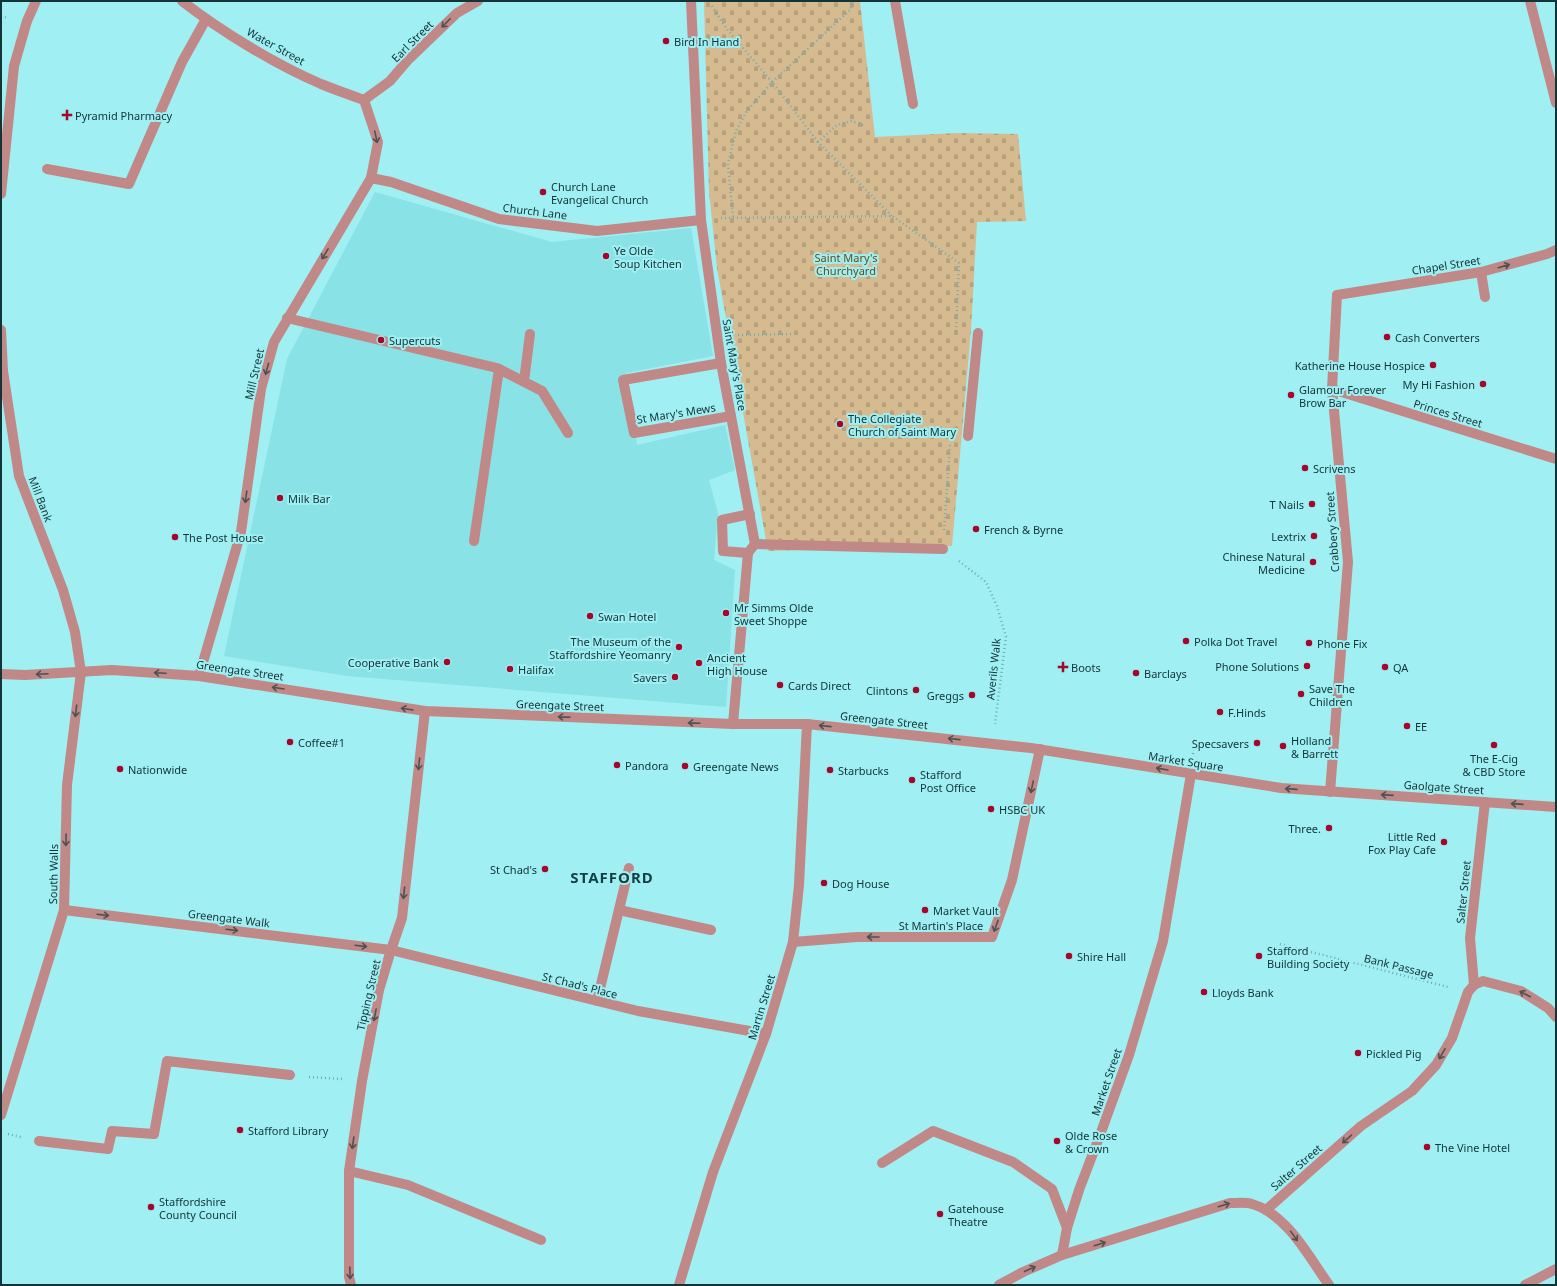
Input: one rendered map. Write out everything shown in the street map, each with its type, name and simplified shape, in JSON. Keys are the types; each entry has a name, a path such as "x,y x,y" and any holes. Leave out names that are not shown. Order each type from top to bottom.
{"street":[{"path":"1,194 14,66 27,21 36,1"},
{"name":"Water Street","path":"182,1 206,19 280,64 321,84 364,100"},
{"name":"Earl Street","path":"364,100 390,81 407,61 457,13 478,1"},
{"name":"Saint Mary's Place","path":"691,1 701,220 721,363 756,544"},
{"path":"895,1 912,104"},
{"path":"1530,1 1556,103"},
{"path":"47,169 129,184 182,62 206,19"},
{"name":"Mill Street","path":"199,676 240,532 261,389 274,342 371,178 378,142 364,100"},
{"name":"Church Lane","path":"371,178 391,182 498,219 597,231 701,220"},
{"name":"Chapel Street","path":"1337,295 1481,272 1547,254 1556,250"},
{"path":"1481,272 1485,297"},
{"name":"Crabbery Street","path":"1330,792 1348,562 1332,389 1337,295"},
{"path":"287,318 499,369 542,391 568,433"},
{"name":"Mill Bank","path":"1,330 3,371 20,476 63,590 75,632 81,672"},
{"path":"524,381 530,334"},
{"path":"968,436 978,334"},
{"name":"St Mary's Mews","path":"721,363 622,380 634,433 731,416"},
{"path":"474,541 499,369"},
{"name":"Princes Street","path":"1332,389 1556,459"},
{"path":"748,553 722,551 722,520 750,514"},
{"path":"733,724 748,553 756,544 943,549"},
{"name":"Greengate Street","path":"1,674 112,670 199,676 425,712 733,724 807,724 1040,749"},
{"name":"South Walls","path":"1,1115 64,910 67,785 81,672"},
{"name":"Tipping Street","path":"351,1285 349,1171 362,1081 379,990 390,950 402,918 425,712"},
{"name":"Martin Street","path":"679,1285 713,1172 766,1034 793,942 800,885 807,724"},
{"name":"Market Square","path":"1040,749 1281,788 1330,792"},
{"name":"St Martin's Place","path":"793,942 857,937 992,937 1012,880 1040,749"},
{"name":"Market Street","path":"1062,1255 1067,1228 1079,1190 1129,1055 1162,941 1191,774"},
{"name":"Gaolgate Street","path":"1330,792 1556,807"},
{"name":"Salter Street","path":"1266,1210 1361,1126 1412,1091 1436,1065 1452,1038 1471,988 1470,938 1485,802"},
{"path":"597,1001 628,868"},
{"name":"Greengate Walk","path":"64,910 390,950"},
{"path":"619,910 711,930"},
{"name":"St Chad's Place","path":"390,950 638,1011 766,1034"},
{"path":"1471,988 1483,981 1521,991 1548,1008 1556,1017"},
{"path":"39,1142 108,1149 112,1131 154,1134 167,1061 290,1075"},
{"path":"882,1163 933,1131 1013,1162 1052,1189 1067,1228"},
{"path":"349,1171 408,1185 541,1240"},
{"path":"999,1285 1023,1272 1062,1255 1230,1203 1251,1203 1266,1210 1288,1227 1329,1285"},
{"path":"1525,1285 1556,1269"}],"path":[{"path":"710,1 726,28 772,82 818,142 892,216 960,263 956,333"},
{"path":"733,217 728,164 736,131 747,111 772,82 851,9 850,1"},
{"path":"818,142 837,125 851,122 863,125"},
{"path":"701,220 733,217 892,216"},
{"path":"717,336 793,334"},
{"path":"904,434 968,436"},
{"path":"943,549 950,435"},
{"name":"Averils Walk","path":"943,549 986,582 997,606 1006,637 993,743"},
{"name":"Bank Passage","path":"1280,944 1471,988"},
{"path":"290,1075 362,1081"}],"shaded area":[{"path":"375,192 552,242 691,228 713,356 626,373 637,445 725,425 735,470 709,480 718,513 714,560 735,570 726,707 347,676 224,656 287,359"}],"green space":[{"name":"Saint Mary's Churchyard","path":"704,1 860,1 875,137 957,133 1018,134 1026,221 977,222 971,330 952,546 768,551 717,268 709,192"}],"place":[{"name":"Bird In Hand","path":"666,41"},
{"name":"Pyramid Pharmacy","path":"67,115"},
{"name":"Church Lane Evangelical Church","path":"543,192"},
{"name":"Ye Olde Soup Kitchen","path":"606,256"},
{"name":"Cash Converters","path":"1387,337"},
{"name":"Supercuts","path":"381,340"},
{"name":"Katherine House Hospice","path":"1433,365"},
{"name":"My Hi Fashion","path":"1483,384"},
{"name":"Glamour Forever Brow Bar","path":"1291,395"},
{"name":"The Collegiate Church of Saint Mary","path":"840,424"},
{"name":"Scrivens","path":"1305,468"},
{"name":"Milk Bar","path":"280,498"},
{"name":"T Nails","path":"1312,504"},
{"name":"French & Byrne","path":"976,529"},
{"name":"Lextrix","path":"1314,536"},
{"name":"The Post House","path":"175,537"},
{"name":"Chinese Natural Medicine","path":"1313,562"},
{"name":"Mr Simms Olde Sweet Shoppe","path":"726,613"},
{"name":"Swan Hotel","path":"590,616"},
{"name":"Polka Dot Travel","path":"1186,641"},
{"name":"Phone Fix","path":"1309,643"},
{"name":"The Museum of the Staffordshire Yeomanry","path":"679,647"},
{"name":"Cooperative Bank","path":"447,662"},
{"name":"Ancient High House","path":"699,663"},
{"name":"Phone Solutions","path":"1307,666"},
{"name":"Boots","path":"1063,667"},
{"name":"QA","path":"1385,667"},
{"name":"Halifax","path":"510,669"},
{"name":"Barclays","path":"1136,673"},
{"name":"Savers","path":"675,677"},
{"name":"Cards Direct","path":"780,685"},
{"name":"Clintons","path":"916,690"},
{"name":"Save The Children","path":"1301,694"},
{"name":"Greggs","path":"972,695"},
{"name":"F.Hinds","path":"1220,712"},
{"name":"EE","path":"1407,726"},
{"name":"Coffee#1","path":"290,742"},
{"name":"Specsavers","path":"1257,743"},
{"name":"The E-Cig & CBD Store","path":"1494,745"},
{"name":"Holland & Barrett","path":"1283,746"},
{"name":"Pandora","path":"617,765"},
{"name":"Greengate News","path":"685,766"},
{"name":"Nationwide","path":"120,769"},
{"name":"Starbucks","path":"830,770"},
{"name":"Stafford Post Office","path":"912,780"},
{"name":"HSBC UK","path":"991,809"},
{"name":"Three.","path":"1329,828"},
{"name":"Little Red Fox Play Cafe","path":"1444,842"},
{"name":"St Chad's","path":"545,869"},
{"name":"Dog House","path":"824,883"},
{"name":"Market Vault","path":"925,910"},
{"name":"Shire Hall","path":"1069,956"},
{"name":"Stafford Building Society","path":"1259,956"},
{"name":"Lloyds Bank","path":"1204,992"},
{"name":"Pickled Pig","path":"1358,1053"},
{"name":"Stafford Library","path":"240,1130"},
{"name":"Olde Rose & Crown","path":"1057,1141"},
{"name":"The Vine Hotel","path":"1427,1147"},
{"name":"Staffordshire County Council","path":"151,1207"},
{"name":"Gatehouse Theatre","path":"940,1214"}],"district":[{"name":"STAFFORD","path":"612,877"}]}
